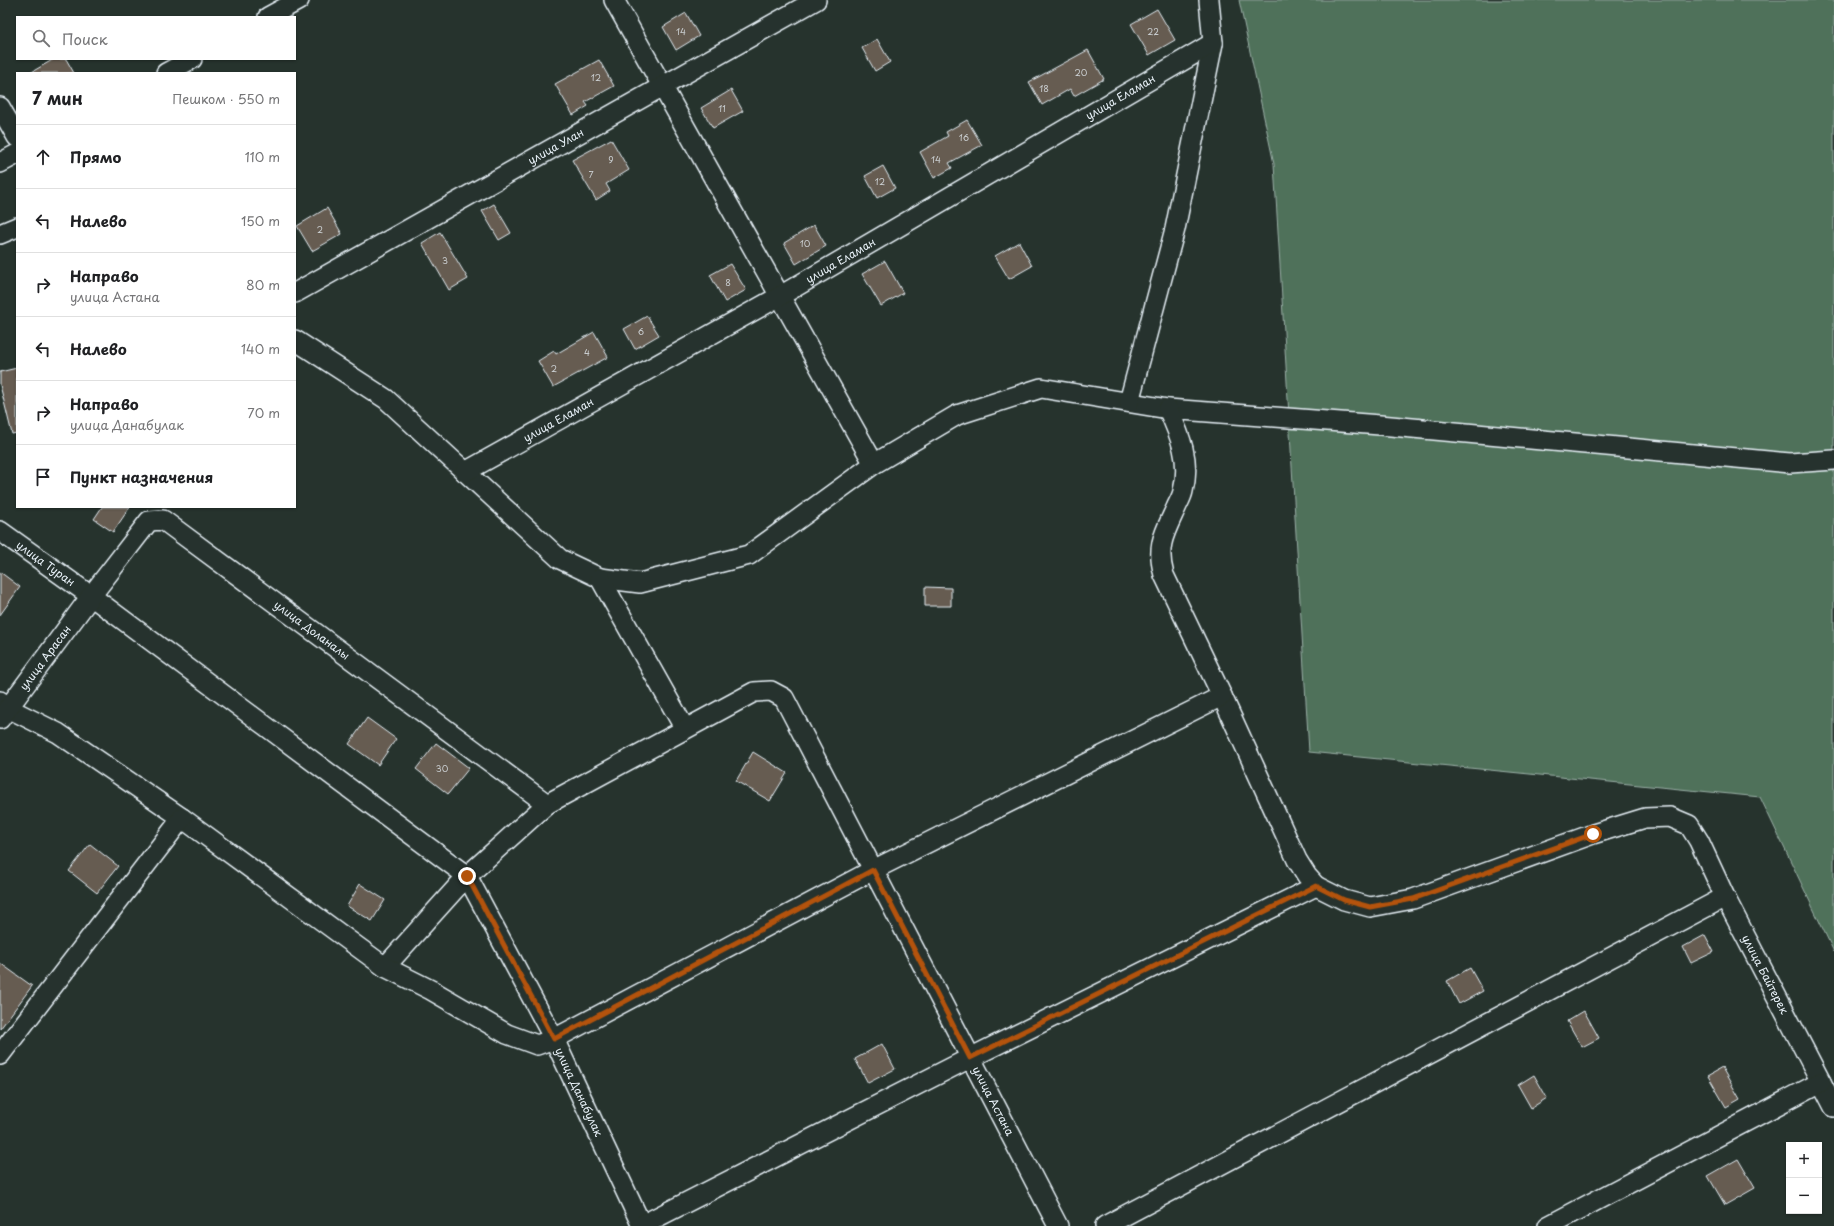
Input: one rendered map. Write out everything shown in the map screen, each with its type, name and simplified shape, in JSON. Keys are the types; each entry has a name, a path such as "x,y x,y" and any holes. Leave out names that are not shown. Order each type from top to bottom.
{"street":[{"path":"270,16 299,0"},
{"path":"614,0 874,464"},
{"name":"улица Улан","path":"296,292 816,0"},
{"path":"1129,402 1175,229 1212,43 1209,0"},
{"name":"улица Еламан","path":"465,472 780,296 1212,43"},
{"path":"168,72 190,60"},
{"path":"0,106 16,135"},
{"path":"0,163 16,155"},
{"path":"0,234 16,227"},
{"path":"296,341 386,400 560,559 600,578 640,583 749,555 874,464 957,415 1041,388 1168,408 1380,425 1790,463 1834,460"},
{"path":"642,1226 970,1058 1316,886 1307,876 1297,860 1222,696 1164,575 1160,559 1161,543 1183,492 1186,468 1182,439 1168,408"},
{"name":"улица Доланалы","path":"91,596 149,521 163,520 548,804"},
{"name":"улица Туран","path":"0,531 91,596 467,876"},
{"path":"600,578 685,730"},
{"name":"улица Арасан","path":"3,709 91,596"},
{"name":"улица Астана","path":"385,967 467,876 548,804 754,692 771,691 784,698 1058,1226"},
{"path":"3,709 58,733 182,818 385,967 431,990 507,1034 537,1045 554,1039 873,870 1222,696"},
{"name":"улица Байтерек","path":"1316,886 1344,900 1370,907 1413,899 1593,834 1645,818 1670,817 1689,825 1699,841 1725,897 1834,1107"},
{"path":"0,1055 182,818"},
{"name":"улица Данабулак","path":"467,876 554,1039 642,1226"},
{"path":"1105,1226 1725,897"},
{"path":"1548,1226 1821,1082"}],"green space":[{"path":"1239,0 1834,0 1834,952 1760,797 1309,752 1274,164"}],"building":[{"path":"1157,9 1175,40 1149,55 1131,24"},
{"path":"686,13 699,36 676,50 663,27"},
{"path":"877,39 890,62 875,71 862,48"},
{"path":"1088,50 1104,79 1074,96 1070,89 1042,105 1029,82"},
{"path":"52,60 67,60 73,72 32,72"},
{"path":"599,60 614,86 585,102 588,106 573,115 555,84"},
{"path":"731,90 743,111 713,128 701,108"},
{"path":"967,120 982,145 949,163 952,168 934,178 920,152 948,136 946,132"},
{"path":"611,139 629,170 606,184 610,191 596,200 572,160"},
{"path":"883,166 895,188 877,198 865,176"},
{"path":"494,204 511,233 499,240 482,211"},
{"path":"327,208 342,234 312,251 297,226"},
{"path":"814,225 826,246 796,264 784,243"},
{"path":"440,232 468,279 449,290 422,243"},
{"path":"1019,242 1032,266 1009,279 995,256"},
{"path":"885,261 903,293 881,306 862,274"},
{"path":"730,264 746,290 725,302 710,275"},
{"path":"647,316 659,335 635,349 624,329"},
{"path":"594,332 608,357 553,387 538,361 554,351 556,354"},
{"path":"16,368 16,433 12,434 0,385 0,372"},
{"path":"101,508 129,508 113,532 94,519"},
{"path":"0,572 20,587 0,615"},
{"path":"925,587 951,588 951,606 925,606"},
{"path":"367,718 396,739 378,765 349,744"},
{"path":"436,743 469,768 448,794 416,769"},
{"path":"753,752 787,773 770,801 736,781"},
{"path":"90,844 118,866 97,893 69,871"},
{"path":"360,884 385,900 372,921 347,906"},
{"path":"1705,935 1714,952 1691,963 1683,947"},
{"path":"0,963 32,986 0,1029"},
{"path":"1470,968 1483,991 1459,1004 1447,981"},
{"path":"1584,1011 1599,1038 1582,1047 1567,1021"},
{"path":"882,1044 895,1069 868,1083 855,1059"},
{"path":"1722,1068 1740,1099 1726,1107 1708,1076"},
{"path":"1534,1075 1547,1098 1531,1108 1518,1085"},
{"path":"1738,1159 1755,1188 1725,1205 1708,1176"}],"route":[{"path":"467,876 554,1039 873,870 970,1058 1316,886 1344,900 1370,907 1413,899 1593,834"}]}
